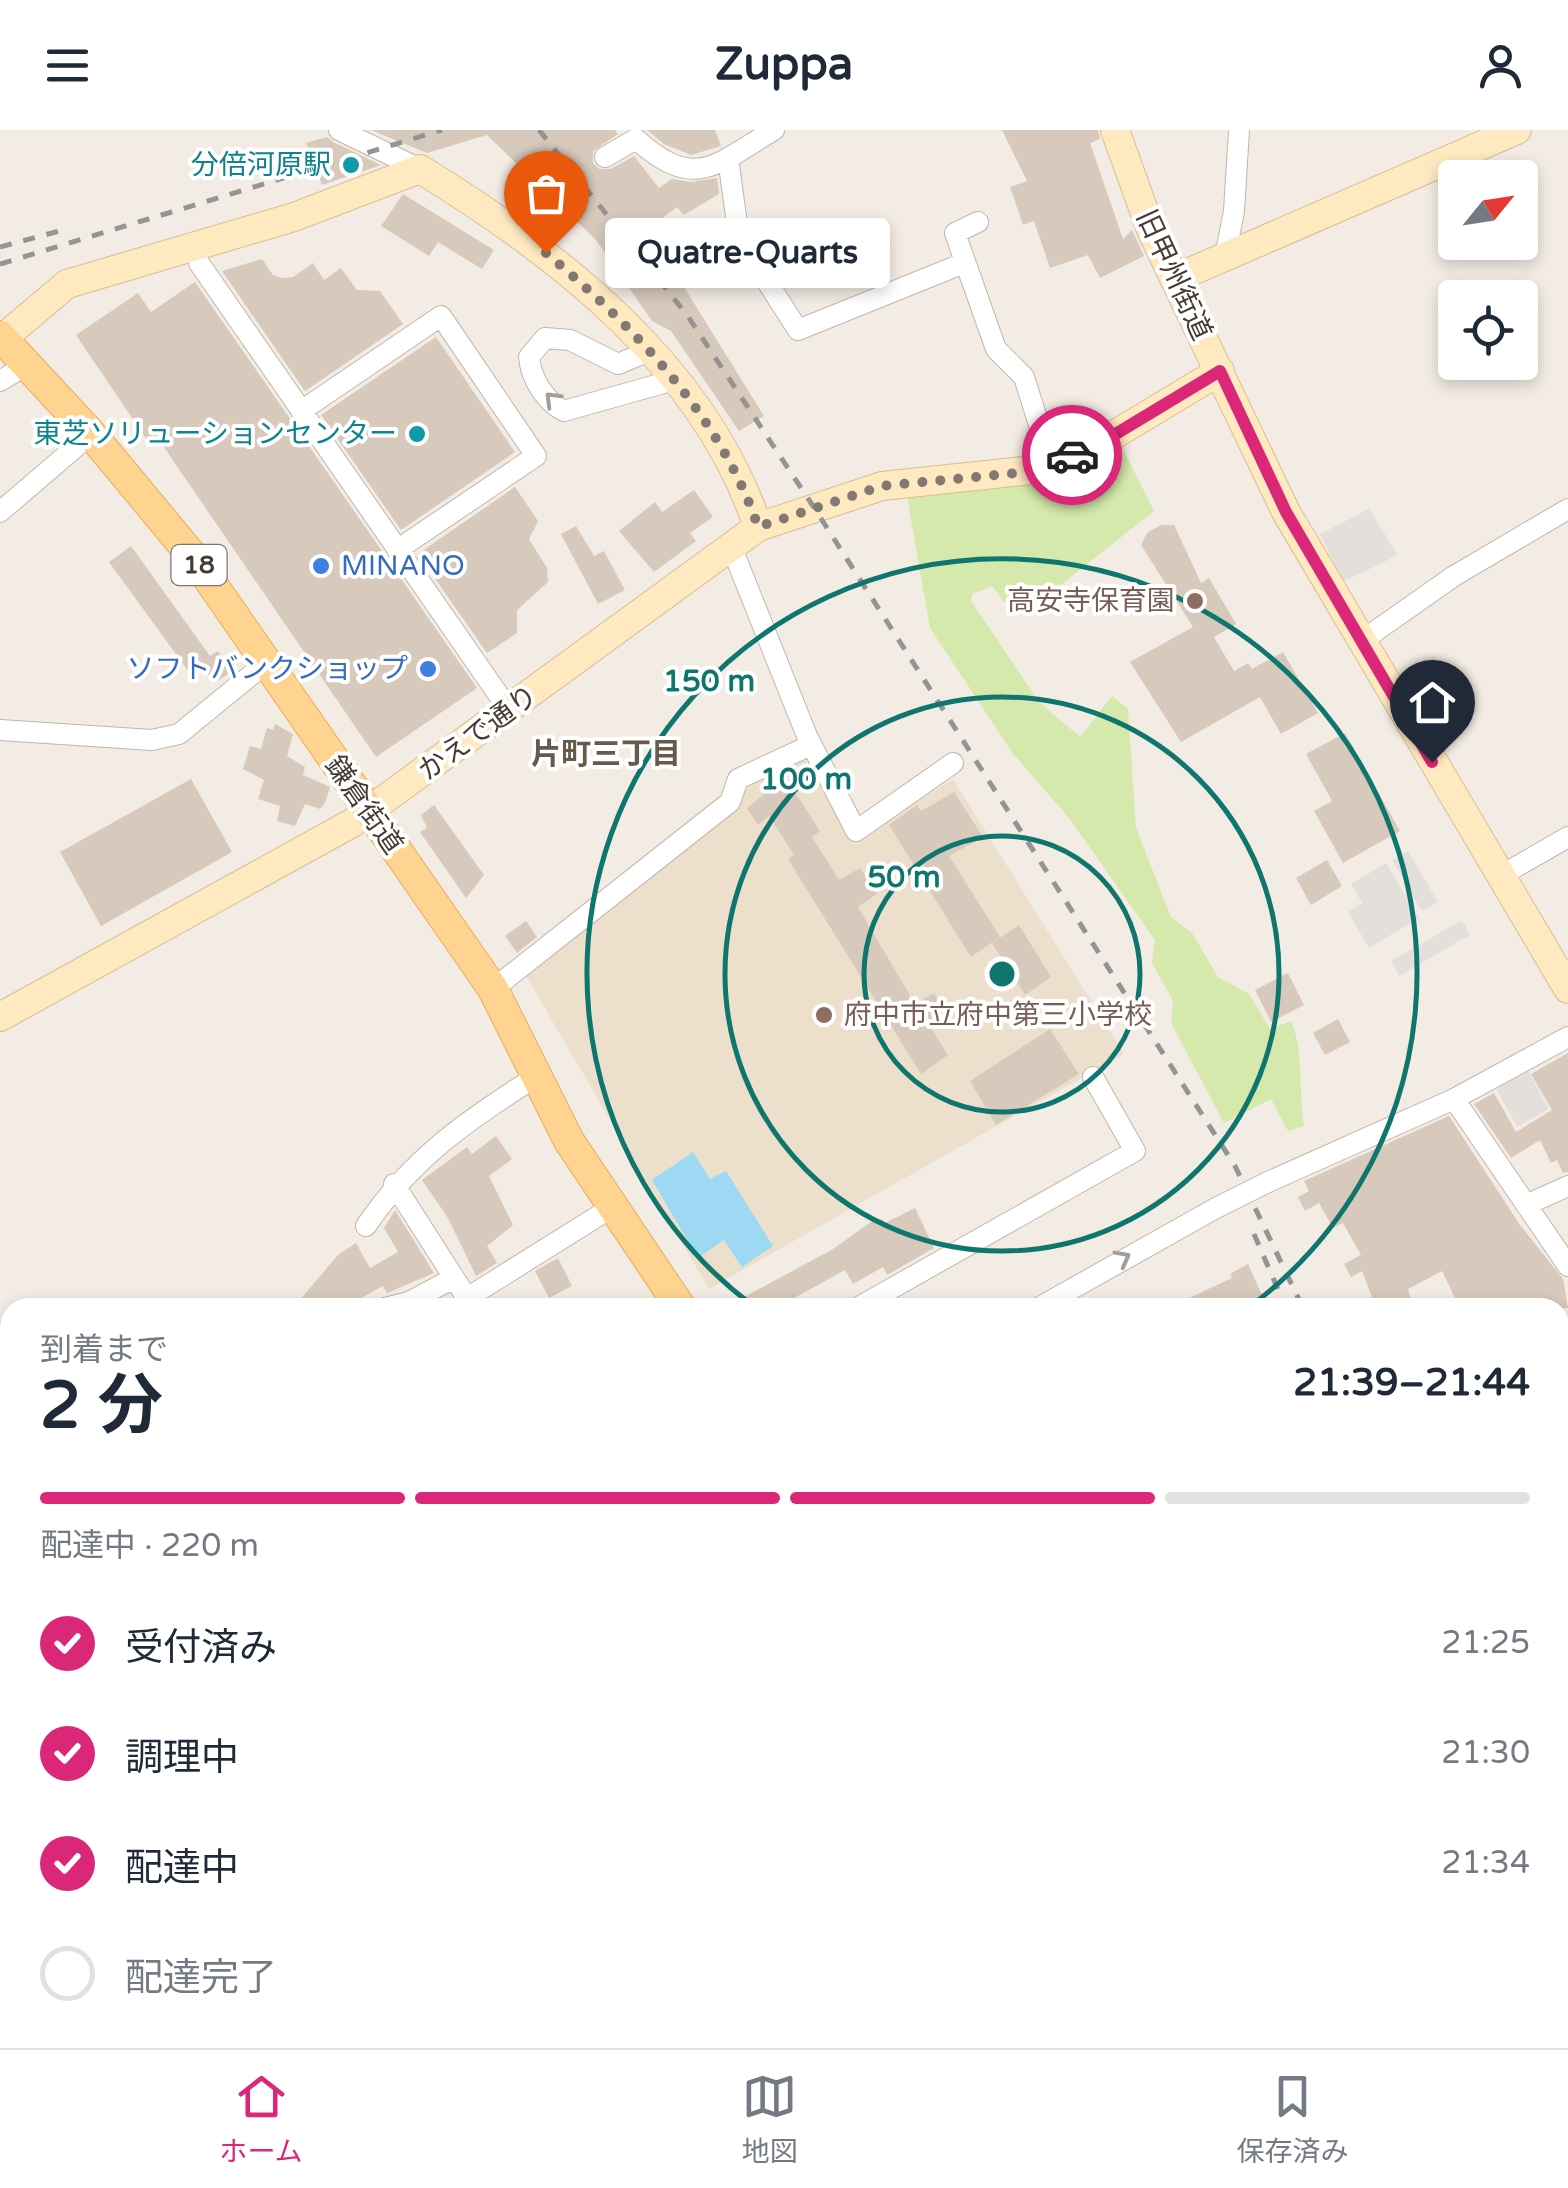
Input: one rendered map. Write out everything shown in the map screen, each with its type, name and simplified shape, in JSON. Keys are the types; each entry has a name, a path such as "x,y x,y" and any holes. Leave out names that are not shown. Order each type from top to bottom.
{"main road":[{"name":"鎌倉街道","path":"1,337 91,434 194,558 492,989 569,1141 674,1298"}],"street":[{"path":"340,130 420,169 546,253 649,351 696,407 746,491 758,527"},
{"path":"605,157 636,139 679,170 696,170 728,158 774,130"},
{"name":"旧甲州街道","path":"1115,130 1144,215 1286,512 1568,989"},
{"path":"1224,257 1234,211 1239,130"},
{"path":"1174,279 1516,130"},
{"path":"728,158 739,238 798,330 964,263"},
{"path":"1,337 67,284 294,217 420,169"},
{"path":"978,222 955,233 964,263 996,349 1024,377 1051,462"},
{"path":"199,264 500,697"},
{"path":"301,411 441,316 536,456 397,550"},
{"path":"649,351 618,364 557,338 535,345 529,357 530,371 551,404 564,411 674,380"},
{"path":"603,358 610,381 603,400"},
{"path":"0,382 28,364"},
{"name":"かえで通り","path":"0,1017 369,812 758,527 882,486 1017,473 1051,462 1104,441 1220,371"},
{"path":"0,512 91,434"},
{"path":"1360,642 1454,576 1568,509"},
{"path":"731,546 811,745 856,831 953,763"},
{"path":"0,730 152,740 179,734 266,663"},
{"path":"492,989 730,802 738,778 811,745"},
{"path":"1502,875 1568,837"},
{"path":"1056,1298 1216,1208 1454,1098 1568,1038"},
{"path":"366,1226 394,1184 461,1124 537,1076"},
{"path":"875,1298 1135,1152 1092,1076"},
{"path":"1454,1098 1568,1266"},
{"path":"394,1184 466,1298 614,1206"},
{"path":"1526,1205 1568,1186"},
{"path":"417,1298 452,1279"}],"shaded area":[{"path":"1369,509 1398,555 1343,582 1320,534"},
{"path":"1434,656 1448,679 1410,702 1396,679"},
{"name":"府中市立府中第三小学校","path":"799,757 806,760 853,841 953,779 1124,1054 709,1289 526,976 740,803 748,781"},
{"path":"1408,851 1438,902 1422,911 1392,860"},
{"path":"1386,863 1419,918 1369,948 1348,912 1362,903 1351,884"},
{"path":"1462,920 1470,935 1399,976 1391,961"},
{"path":"1528,1071 1549,1109 1517,1127 1496,1088"}],"green space":[{"path":"1119,441 1154,511 1062,584 1036,610 1004,602 992,586 973,594 971,601 1039,702 1080,737 1112,696 1128,709 1136,828 1171,917 1192,933 1218,977 1249,994 1270,1029 1291,1021 1298,1046 1304,1126 1288,1131 1271,1099 1224,1123 1171,1023 1173,1001 1152,963 1155,940 1069,818 1014,755 930,628 906,491"}],"water":[{"path":"693,1152 710,1179 726,1171 773,1246 742,1267 724,1240 698,1258 652,1180"}],"building":[{"path":"371,130 615,130 618,134 593,151 593,163 599,169 611,169 634,156 659,188 672,179 691,182 717,178 719,194 684,215 677,207 648,229 764,416 739,431 671,331 652,321 596,240 487,135 427,153"},
{"path":"647,130 715,130 721,146 691,155 664,144"},
{"path":"1002,130 1098,130 1100,139 1090,143 1123,239 1132,230 1144,256 1100,278 1088,255 1050,268 1034,221 1023,225 1010,187 1027,181"},
{"path":"327,137 381,165 322,185 306,143"},
{"path":"403,194 494,250 482,269 438,242 429,256 381,226"},
{"name":"東芝ソリューションセンター","path":"262,259 273,275 283,278 293,277 313,263 324,280 341,268 357,290 380,291 403,324 305,391 222,271"},
{"name":"MINANO","path":"195,282 477,688 376,757 159,440 151,446 76,335 138,293 151,312"},
{"name":"東芝ソリューションセンター","path":"436,337 515,452 401,530 321,415"},
{"path":"515,487 538,521 529,539 547,568 548,582 517,610 517,633 487,653 418,554"},
{"path":"694,490 713,517 690,533 696,541 654,572 619,531 655,502 662,512"},
{"path":"1161,525 1174,525 1201,583 1209,578 1236,624 1214,637 1234,671 1248,663 1252,669 1283,652 1318,713 1281,734 1260,697 1181,742 1130,662 1193,627 1141,545 1147,533"},
{"path":"576,526 594,556 604,551 625,590 598,604 561,534"},
{"path":"131,546 210,656 218,651 232,671 215,683 200,664 189,672 109,562"},
{"path":"275,724 293,734 287,756 305,767 303,775 330,787 320,809 305,804 295,826 277,821 280,806 258,799 264,780 243,769 250,746 261,749 267,728 273,730"},
{"path":"1345,733 1400,831 1343,863 1314,811 1332,801 1306,754"},
{"path":"785,777 820,831 812,837 839,880 860,868 877,894 858,907 915,1004 934,993 949,1019 932,1030 948,1055 921,1074 788,859 794,855 769,816 758,825 747,808"},
{"path":"191,779 232,852 101,926 60,852"},
{"path":"954,792 983,837 949,856 1000,937 971,957 889,825 917,805 921,811"},
{"path":"434,805 484,875 466,898 420,832 427,828 421,815"},
{"path":"1327,860 1342,886 1311,905 1296,878"},
{"path":"526,921 537,937 517,953 505,936"},
{"path":"1019,925 1051,977 1025,995 992,943"},
{"path":"1288,973 1304,1005 1271,1022 1255,990"},
{"path":"1338,1019 1350,1042 1325,1055 1313,1033"},
{"path":"1050,1029 1079,1074 996,1125 970,1081"},
{"path":"1568,1053 1568,1172 1563,1173 1557,1160 1551,1163 1540,1140 1511,1158 1474,1104 1494,1093 1516,1132 1552,1110 1531,1074"},
{"path":"1449,1116 1520,1225 1563,1279 1566,1298 1455,1298 1442,1271 1408,1289 1411,1298 1372,1298 1362,1271 1351,1277 1344,1264 1361,1255 1343,1223 1333,1228 1319,1203 1305,1211 1298,1197 1309,1191 1304,1181"},
{"path":"496,1136 512,1159 489,1176 513,1225 487,1246 497,1263 476,1276 448,1218 422,1180 467,1147 472,1154"},
{"path":"915,1208 934,1248 887,1275 883,1267 853,1284 845,1270 794,1298 742,1298 833,1249 871,1222 882,1219 885,1223"},
{"path":"395,1210 434,1273 387,1293 383,1286 361,1298 301,1298 338,1255 356,1243 370,1268 398,1252 384,1228"},
{"path":"558,1258 572,1286 549,1298 535,1271"},
{"path":"1248,1264 1263,1298 1189,1298 1232,1278 1230,1274"}],"railway":[{"path":"0,264 442,130"},
{"path":"539,130 687,315 813,506 1235,1166 1298,1298"},
{"path":"0,247 63,230"},
{"path":"1254,1234 1282,1298"}],"way so far":[{"path":"546,253 623,324 696,407 746,491 758,527 882,486 1017,473 1072,455"}],"place":[{"name":"分倍河原駅","path":"351,165"},
{"name":"Quatre-Quarts","path":"546,253"},
{"name":"東芝ソリューションセンター","path":"417,434"},
{"name":"MINANO","path":"321,566"},
{"name":"高安寺保育園","path":"1195,601"},
{"name":"ソフトバンクショップ","path":"428,669"},
{"name":"府中市立府中第三小学校","path":"824,1015"}],"district":[{"name":"片町三丁目","path":"606,754"}],"route":[{"path":"1072,455 1104,441 1220,371 1286,512 1340,611 1432,762"}]}
